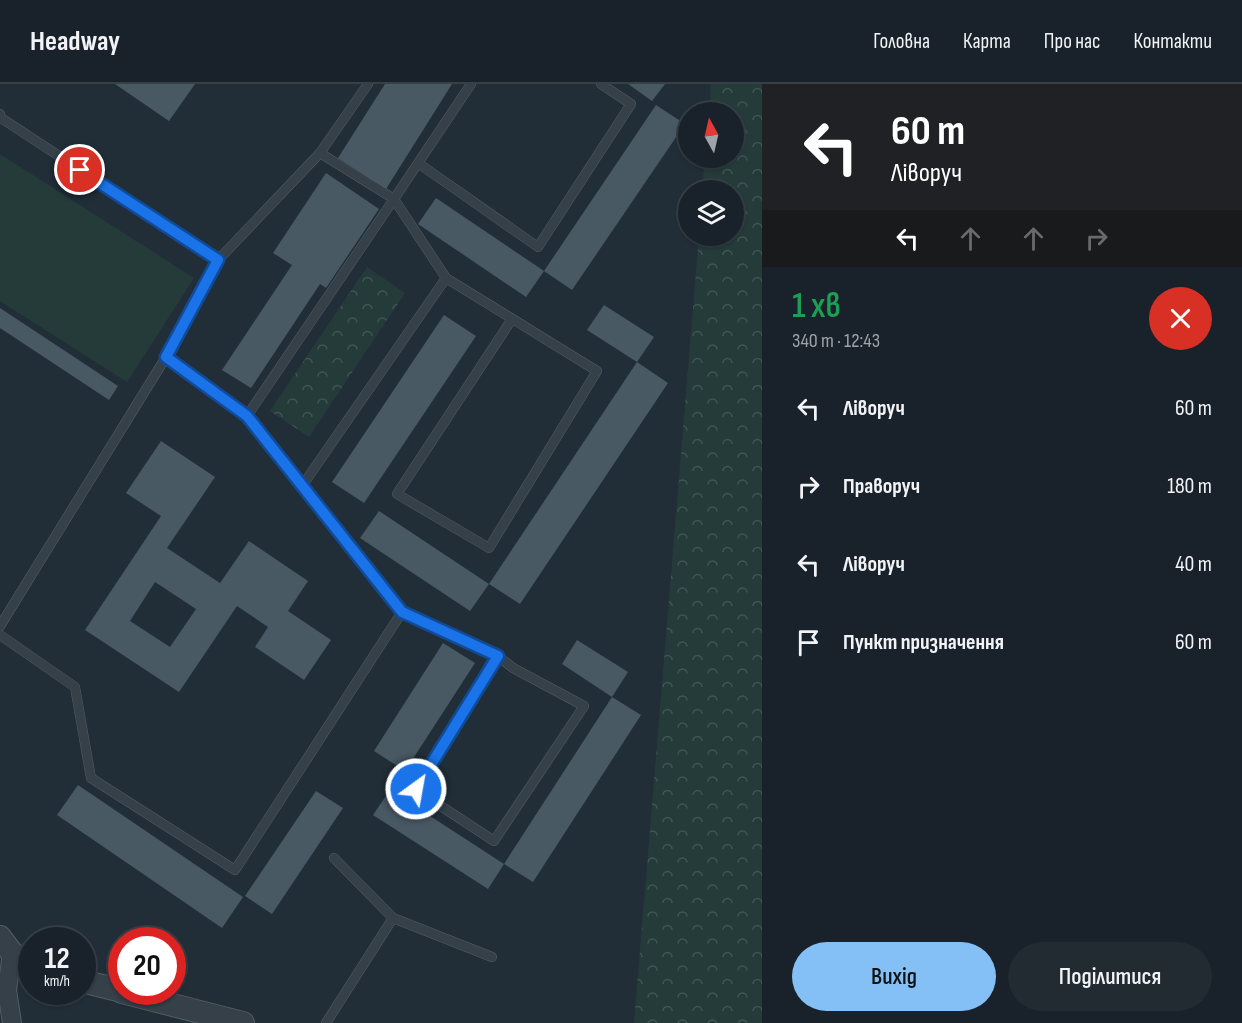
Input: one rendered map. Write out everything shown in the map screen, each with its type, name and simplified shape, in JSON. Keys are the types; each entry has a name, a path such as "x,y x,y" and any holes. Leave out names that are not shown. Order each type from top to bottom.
{"street":[{"path":"6,945 18,954"},
{"path":"6,945 7,990 12,1023"},
{"path":"175,1005 243,1023"}],"lane":[{"path":"0,626 166,357 218,260 320,153 368,84"},
{"path":"247,416 471,84"},
{"path":"418,163 538,247 631,105 602,84"},
{"path":"0,114 1,118 218,260"},
{"path":"320,153 394,199 446,278 597,371 489,548 397,494 512,319"},
{"path":"302,486 446,278"},
{"path":"166,357 247,416 402,612 498,656 513,668 584,706 494,841 416,789 498,656"},
{"path":"0,635 75,687 91,778 235,870 402,612"},
{"path":"334,858 393,918 492,957"},
{"path":"326,1023 393,918"}],"green space":[{"path":"711,84 762,84 762,1023 634,1023 698,246 744,246 744,180 703,180 704,168 744,168 744,102 710,102"},
{"path":"0,154 194,278 127,382 0,301"},
{"path":"367,267 405,293 309,437 270,411"}],"building":[{"path":"115,84 195,84 169,121"},
{"path":"385,84 452,84 386,189 338,158"},
{"path":"628,84 665,84 652,101"},
{"path":"656,105 678,119 678,134 572,290 544,271"},
{"path":"326,173 379,209 326,288 320,284 251,388 222,370 292,265 273,253"},
{"path":"436,198 544,271 526,297 418,224"},
{"path":"604,305 654,337 637,362 587,330"},
{"path":"0,308 118,386 109,400 0,328"},
{"path":"444,315 476,336 364,503 332,482"},
{"path":"637,362 668,383 520,604 489,584"},
{"path":"161,441 215,477 167,548 220,583 249,541 308,581 288,611 331,640 304,680 255,647 268,627 237,606 179,692 85,630 161,516 126,493","holes":["155,582 196,609 170,647 130,621"]},
{"path":"379,511 489,584 470,611 360,538"},
{"path":"577,640 628,672 612,697 562,664"},
{"path":"443,643 475,663 405,771 374,751"},
{"path":"612,697 641,715 533,882 504,864"},
{"path":"78,785 243,897 222,928 57,815"},
{"path":"390,790 504,864 488,889 373,815"},
{"path":"316,791 343,808 272,914 245,896"}],"route":[{"path":"80,170 218,260 166,357 247,416 402,612 498,656 416,789"}]}
